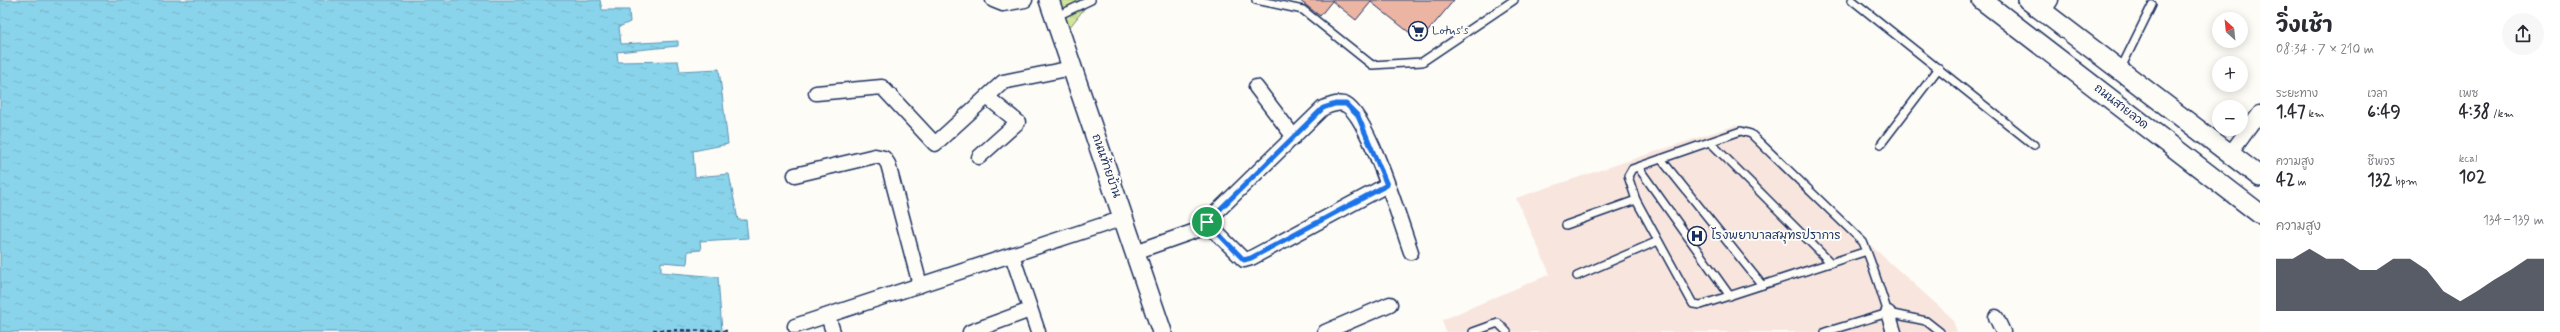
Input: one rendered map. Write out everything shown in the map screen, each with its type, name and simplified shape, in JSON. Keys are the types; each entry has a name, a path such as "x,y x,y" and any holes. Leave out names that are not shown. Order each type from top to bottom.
{"main road":[{"name":"ถนนสายลวด","path":"1982,0 2260,214"},
{"path":"2028,0 2047,6 2120,70 2260,177"},
{"name":"ถนนท้ายบ้าน","path":"1052,8 1162,332"}],"street":[{"path":"994,0 1002,4 1025,0"},
{"path":"816,93 882,87 935,144 1003,82 1072,68"},
{"path":"1256,87 1294,137"},
{"path":"979,157 1018,122 987,97"},
{"path":"1135,252 1198,230 1323,108 1335,104 1346,104 1358,116 1387,185 1411,252"},
{"path":"2230,154 2260,113"},
{"path":"795,175 875,156 884,158 888,164 920,285"},
{"path":"1207,222 1244,260 1251,258 1387,185"},
{"path":"795,326 1124,218"},
{"path":"1012,255 1038,332"},
{"path":"1325,332 1390,304"},
{"path":"970,332 1030,310"},
{"path":"1888,313 1894,332"},
{"path":"828,316 833,332"},
{"path":"1996,317 2003,332"}],"lane":[{"path":"1052,8 1091,0"},
{"path":"1256,0 1303,10 1372,65 1422,62 1514,0"},
{"path":"1852,0 2034,145"},
{"path":"2120,70 2152,5"},
{"path":"1880,144 1939,68"},
{"path":"1867,251 1701,305 1693,304 1636,200 1628,176 1632,170 1638,167 1741,131 1751,134 1863,242 1867,251 1888,313"},
{"path":"1710,142 1831,263"},
{"path":"1661,159 1762,285"},
{"path":"1638,167 1730,296"},
{"path":"1566,225 1636,200"},
{"path":"1577,276 1658,241"},
{"path":"1825,332 1888,313 1926,321 1940,332"},
{"path":"1473,332 1498,323 1507,332"}],"path":[{"path":"653,330 730,331"}],"shaded area":[{"name":"โรงพยาบาลสมุทรปราการ","path":"1736,125 1952,318 1957,332 1446,332 1442,320 1550,274 1516,198"}],"green space":[{"path":"1048,0 1091,0 1062,37"}],"water":[{"path":"0,0 600,0 602,10 629,10 630,22 619,27 621,44 678,41 678,46 617,52 618,62 678,61 680,71 719,69 728,144 693,151 695,177 729,174 738,220 746,220 748,238 700,241 701,250 688,251 687,264 661,262 661,272 718,277 722,332 0,332"}],"building":[{"name":"Lotus's","path":"1299,0 1454,0 1420,41 1371,2 1356,20 1332,1 1320,16"}],"place":[{"name":"Lotus's","path":"1418,31"},
{"name":"โรงพยาบาลสมุทรปราการ","path":"1697,236"}],"route":[{"path":"1335,104 1346,104 1358,116 1369,137 1387,185 1251,258 1244,260 1207,222 1323,108 1335,104"}]}
